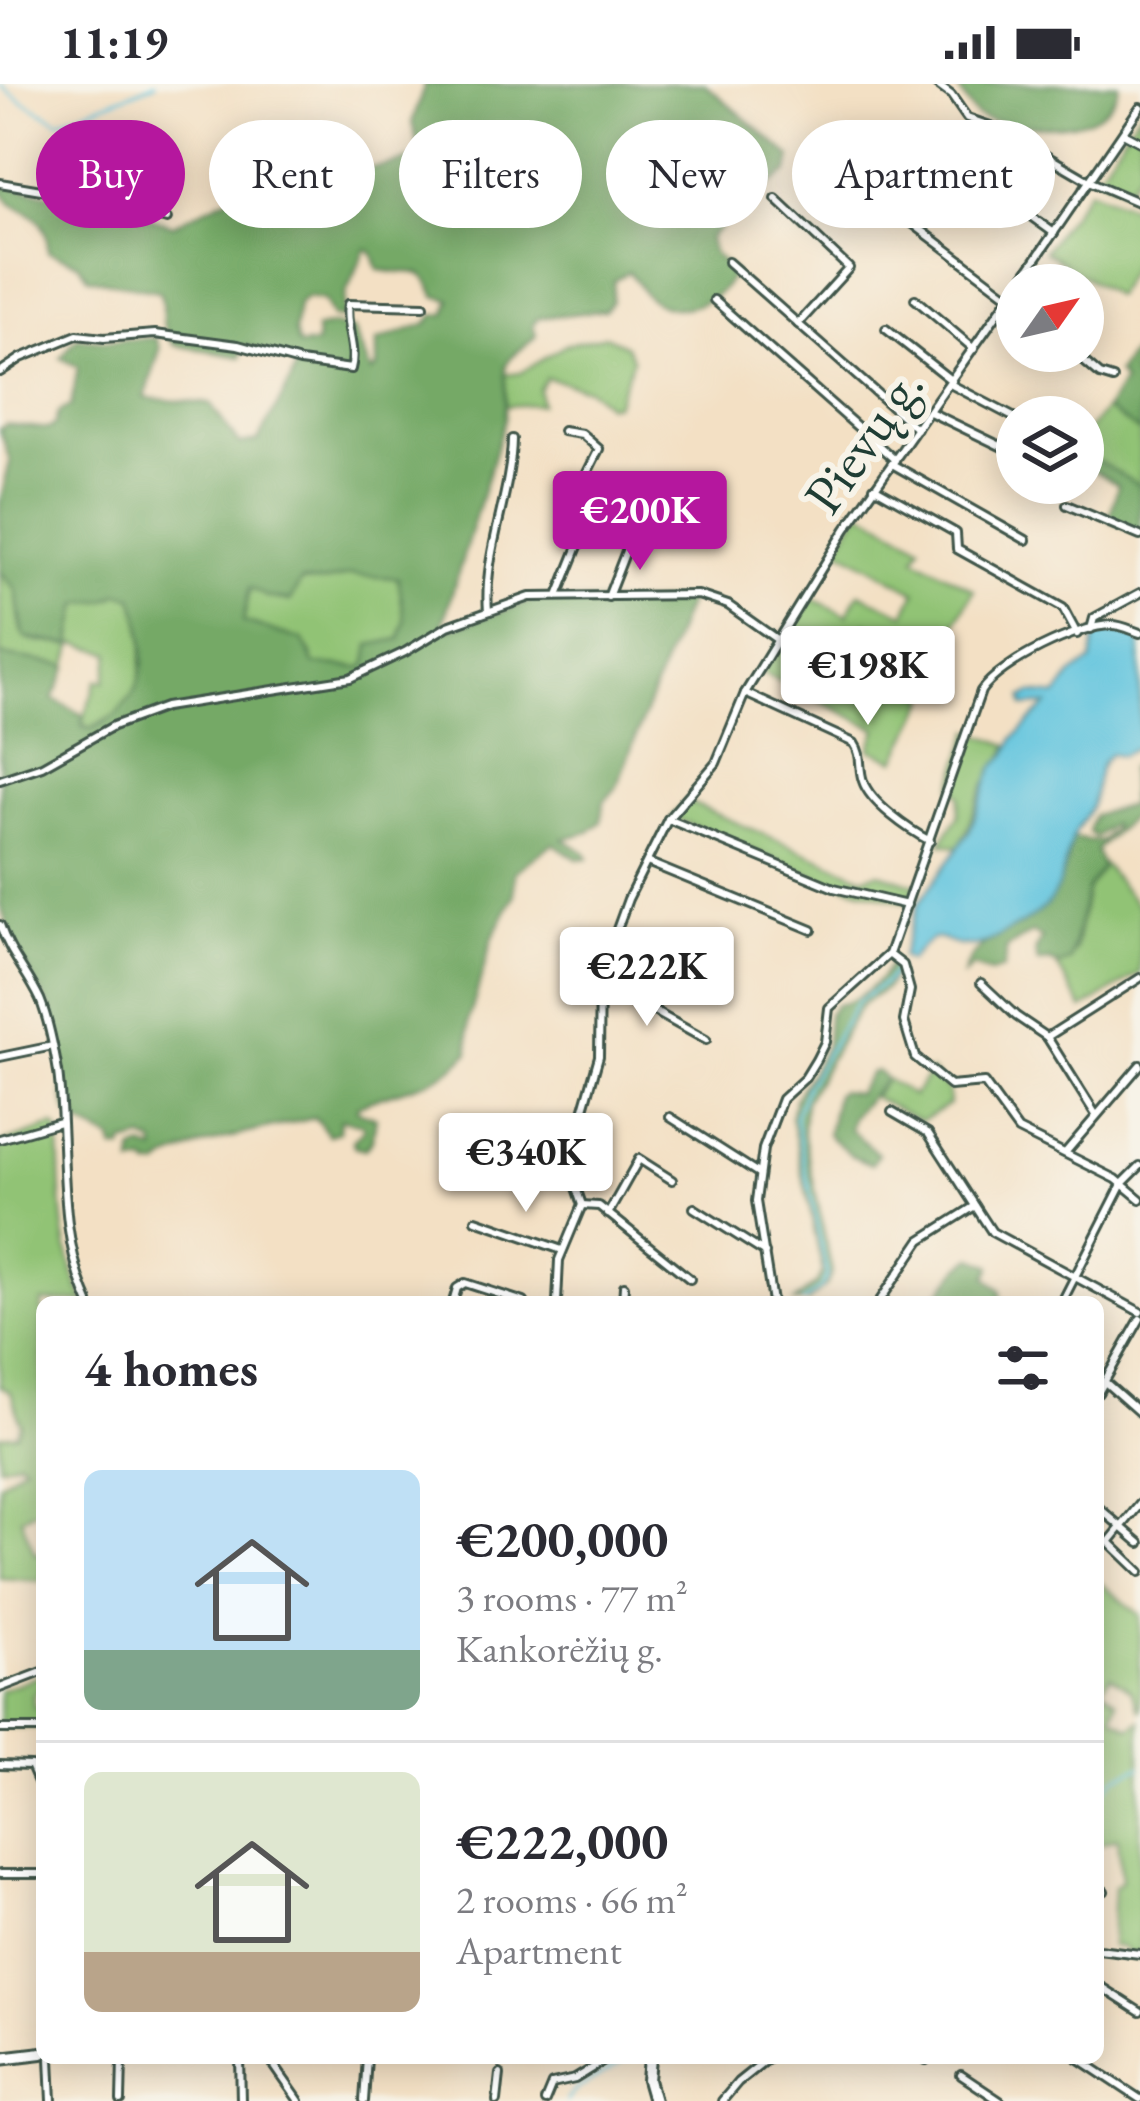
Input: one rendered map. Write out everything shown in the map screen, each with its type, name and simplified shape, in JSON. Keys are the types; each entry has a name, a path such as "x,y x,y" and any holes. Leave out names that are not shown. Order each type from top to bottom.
{"street":[{"path":"936,84 968,118 1002,130 1090,182 1140,203"},
{"name":"Pievų g.","path":"1032,264 1140,107"},
{"path":"1124,134 1140,142"},
{"path":"0,183 36,189"},
{"path":"776,200 849,268 798,325"},
{"path":"918,228 996,288"},
{"path":"1047,228 1054,233"},
{"path":"728,262 917,430"},
{"path":"915,298 974,349"},
{"path":"715,300 894,462 1026,540"},
{"path":"0,372 77,334 104,338 155,334 238,345 278,358 351,369 348,304 424,306"},
{"name":"Pievų g.","path":"582,1205 574,1163 599,1056 600,981 615,929 668,819 712,769 745,693 874,488 996,317"},
{"path":"886,329 951,383 996,408"},
{"path":"1096,372 1113,379"},
{"path":"930,412 996,444"},
{"path":"558,596 601,491 587,472 598,447 580,434 563,430"},
{"path":"488,611 491,568 512,471 512,439"},
{"path":"874,488 956,533 957,549 1063,608 1077,634"},
{"path":"1067,505 1140,536"},
{"path":"608,597 633,533"},
{"path":"1090,629 1094,618 1140,593"},
{"path":"0,780 42,766 113,726 165,707 350,678 448,626 530,597 698,595 713,598 780,642"},
{"path":"771,1296 756,1201 768,1130 780,1103 805,1078 825,1042 829,1008 890,954 984,686 1007,666 1090,629 1116,625 1140,633"},
{"path":"745,693 854,743 869,793 930,841"},
{"path":"668,819 834,888 907,904"},
{"path":"647,862 812,930"},
{"path":"0,925 39,998 53,1046 68,1227 76,1272 86,1296"},
{"path":"890,954 903,965 910,990 904,1021 915,1057 950,1086 977,1081 986,1085 1012,1126 1140,1198"},
{"path":"1047,1037 1140,978"},
{"path":"600,981 706,1040"},
{"path":"981,983 1047,1037 1096,1115"},
{"path":"0,1057 53,1046"},
{"path":"1065,1154 1140,1065"},
{"path":"892,1112 928,1132 997,1236 1140,1315 1104,1386"},
{"path":"670,1117 759,1173"},
{"path":"0,1139 61,1121"},
{"path":"608,1214 639,1159 672,1180"},
{"path":"1065,1296 1122,1184 1140,1166"},
{"path":"558,1296 562,1250 582,1205 596,1204 690,1279"},
{"path":"883,1296 921,1240 975,1206"},
{"path":"694,1208 765,1253"},
{"path":"476,1220 562,1250"},
{"path":"455,1296 466,1283 506,1296"},
{"path":"623,1296 624,1286"},
{"path":"1106,1383 1140,1413"},
{"path":"1140,1504 1109,1545 1140,1572"},
{"path":"1104,1512 1140,1543"},
{"path":"0,1688 36,1674"},
{"path":"0,1729 36,1729"},
{"path":"0,1765 31,1766 36,1777"},
{"path":"0,1874 36,1874"},
{"path":"1104,1950 1140,1954"},
{"path":"1104,1989 1140,2012"},
{"path":"0,2058 36,2056"},
{"path":"47,2064 52,2101"},
{"path":"121,2101 122,2064"},
{"path":"240,2064 242,2101"},
{"path":"273,2064 299,2101"},
{"path":"364,2101 367,2064"},
{"path":"545,2101 551,2084 574,2079 599,2064"},
{"path":"649,2064 654,2101"},
{"path":"722,2101 761,2064"},
{"path":"1087,2064 1140,2099"},
{"path":"497,2101 500,2074"},
{"path":"961,2075 1000,2101"}],"green space":[{"path":"425,84 705,84 747,120 606,120 606,228 720,228 709,239 713,253 734,272 718,293 695,306 657,303 629,272 614,281 612,301 605,310 537,318 536,335 506,365 505,418 443,623 447,630 535,600 631,603 689,599 616,788 604,802 601,822 589,832 563,839 588,858 577,859 553,843 515,872 514,896 492,939 469,1020 469,1052 431,1080 357,1106 358,1111 376,1118 365,1149 354,1146 353,1141 364,1129 362,1124 340,1119 339,1132 329,1135 315,1118 209,1143 159,1167 133,1165 134,1151 143,1147 156,1152 155,1144 143,1139 124,1144 123,1150 114,1149 112,1140 69,1116 51,1008 15,949 0,904 0,655 64,665 67,668 53,699 83,715 82,726 90,729 110,719 135,691 143,637 133,597 119,593 79,604 71,645 24,637 16,590 0,571 0,503 10,462 0,429 6,424 49,429 58,412 71,406 78,367 61,358 77,338 156,338 160,349 145,398 210,404 239,444 258,441 297,364 248,346 241,357 174,345 163,322 159,291 89,278 78,263 48,252 43,228 185,228 185,219 209,207 209,228 375,228 375,168 399,163 399,228 582,228 582,120 413,120","holes":["366,249 372,252 378,269 419,274 435,296 451,300 446,314 377,341 377,368 371,372 353,330 332,325 316,329 317,344 299,346 294,332 298,304 307,297 324,300 332,317 343,319 345,295","351,575 398,578 405,621 400,639 370,645 362,668 314,664 303,640 243,622 250,588 290,601 301,581 323,582"]},
{"path":"956,84 1119,84 1102,112 1072,124 990,120 971,109"},
{"path":"1140,110 1140,169 1126,190 1097,176"},
{"path":"768,137 791,157 788,172 768,186"},
{"path":"0,185 36,191 36,218 12,203"},
{"path":"1089,189 1140,210 1140,268 1132,265 1115,296 1104,289 1104,264 1065,264 1044,251"},
{"path":"606,336 626,346 633,359 615,404 607,405 587,388 546,378 539,389 540,404 505,406 505,375 520,373 567,344"},
{"path":"1140,342 1140,358 1132,373 1140,388 1140,432 1106,409 1123,382 1117,373"},
{"path":"1104,411 1140,432 1140,486 1104,465"},
{"path":"1104,465 1140,486 1140,533 1109,520 1118,485 1104,477"},
{"path":"860,510 921,545 915,557 974,590 941,650 929,644 922,656 866,623 849,654 928,698 896,760 870,749 877,729 762,673 809,597 847,615 859,593 905,614 916,592 838,548"},
{"path":"0,571 16,590 21,631 29,640 71,645 79,603 119,593 133,597 144,633 139,688 115,715 90,729 82,723 97,680 105,681 111,653 74,643 67,668 0,655"},
{"path":"351,575 399,578 405,621 400,639 371,645 362,668 313,664 303,640 243,622 250,588 261,593 301,581 323,582"},
{"path":"971,731 1008,745 958,847 941,843 958,816 960,796 952,787"},
{"path":"1140,758 1140,809 1096,850 1102,867 1087,889 1070,961 1038,963 1035,952 1042,938 1032,933 1007,948 1003,969 990,973 973,967 963,975 974,953 1034,915 1049,899 1064,870 1072,838 1100,842 1113,829 1112,824 1095,837 1088,831 1094,815 1130,805 1129,769"},
{"path":"686,801 863,877 878,872 916,885 910,903 825,880 672,817"},
{"path":"1102,863 1140,908 1140,973 1083,1009 1056,964 1075,951 1087,889"},
{"path":"890,964 897,970 886,988 862,1004 805,1102 803,1131 832,1272 815,1296 801,1296 823,1272 791,1116 795,1099 826,1046 828,1014 881,978"},
{"path":"877,1071 886,1079 852,1117 850,1129 878,1154 872,1164 851,1155 828,1134 836,1094 857,1093 870,1073"},
{"path":"931,1071 948,1090 949,1104 921,1121 873,1097 886,1079 913,1096"},
{"path":"54,1126 59,1132 65,1240 82,1296 36,1296 36,1510 21,1518 36,1554 36,1581 0,1578 0,1483 24,1465 19,1460 0,1466 0,1436 17,1434 21,1424 11,1392 0,1386 0,1144"},
{"path":"973,1257 992,1266 987,1277 1001,1296 938,1296"},
{"path":"1104,1586 1140,1615 1140,1711 1131,1690 1111,1676 1104,1686"},
{"path":"36,1677 36,1727 0,1727 0,1690"},
{"path":"1104,1691 1117,1701 1112,1716 1130,1728 1140,1720 1140,1960 1111,1946 1114,1886 1122,1881 1118,1838 1104,1842"}],"water":[{"path":"1117,630 1140,639 1140,746 1120,756 1110,754 1101,765 1091,805 1073,837 1052,898 1032,917 989,941 961,946 935,939 909,961 901,957 918,904 969,832 993,768 1047,705 1024,706 1023,698 1032,693 1057,696 1072,675 1092,661 1095,635"}],"waterway":[{"path":"62,120 155,84"},
{"path":"0,85 25,103"},
{"path":"27,104 57,120"},
{"path":"809,1082 857,1002 887,981 897,967"},
{"path":"807,1085 795,1116 810,1191"},
{"path":"811,1195 827,1275 811,1296"},
{"path":"1104,1791 1116,1777 1140,1767"},
{"path":"566,2101 577,2089 620,2064"}]}
